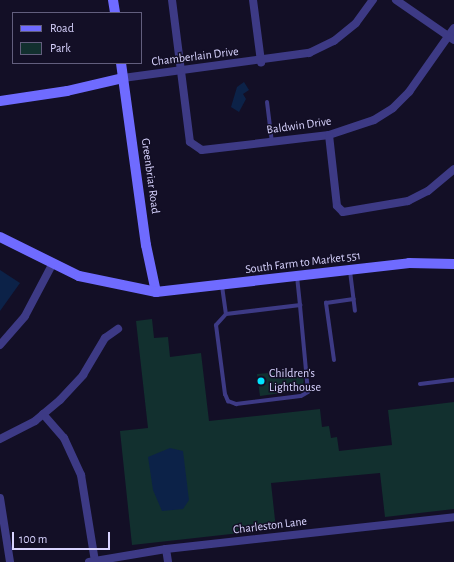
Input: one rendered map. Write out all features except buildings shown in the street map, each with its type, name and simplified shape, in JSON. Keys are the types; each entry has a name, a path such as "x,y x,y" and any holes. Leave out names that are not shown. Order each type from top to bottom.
{"main road":[{"path":"113,0 115,12"},
{"name":"Greenbriar Road","path":"121,64 146,244 156,292"},
{"name":"Chamberlain Drive","path":"0,101 67,91 123,78"},
{"name":"South Farm to Market 551","path":"0,237 52,265 118,287 156,292 222,286 433,261 454,264"}],"street":[{"path":"172,0 181,72"},
{"path":"253,0 261,62"},
{"name":"Chamberlain Drive","path":"123,78 261,62 309,53 334,40 356,23 373,0"},
{"path":"396,0 451,38"},
{"name":"Baldwin Drive","path":"181,72 190,142 198,149 329,135 374,120 393,108 451,38 454,28"},
{"path":"329,135 337,206 343,212 408,202 428,191 454,169"},
{"path":"0,345 25,316 52,265"},
{"path":"0,439 43,414 83,374 105,338 118,329"},
{"path":"43,414 64,438 81,475 92,561"},
{"path":"0,498 10,562"},
{"name":"Charleston Lane","path":"92,561 166,549 454,517"},
{"path":"166,549 168,562"}],"lane":[{"path":"267,102 272,142"},
{"path":"350,270 355,311"},
{"path":"297,277 300,305 308,392 302,396 236,404 228,401 225,394 216,325 226,314 300,305"},
{"path":"222,286 226,314"},
{"path":"334,360 326,303 354,299"},
{"path":"420,384 454,380"}],"green space":[{"path":"152,319 154,338 168,337 170,357 201,353 209,421 320,409 322,427 329,426 331,438 337,437 339,451 392,445 388,410 454,402 454,509 385,517 380,473 271,483 276,529 132,545 120,431 148,428 136,321"},
{"path":"304,370 303,390 260,396 257,374"}],"water":[{"path":"244,82 249,90 243,94 246,99 239,112 231,107 237,87"},
{"path":"0,270 20,283 0,311"},
{"path":"170,448 183,451 189,500 183,509 162,511 153,490 148,457"}],"place":[{"name":"Children’s Lighthouse","path":"261,381"}]}
